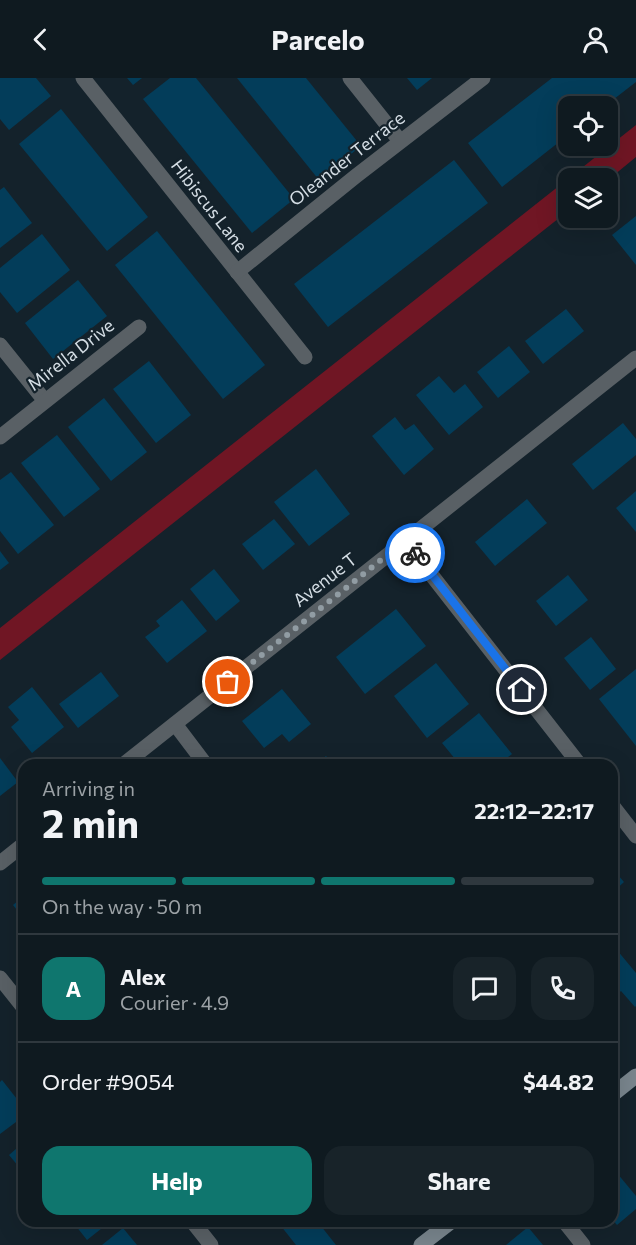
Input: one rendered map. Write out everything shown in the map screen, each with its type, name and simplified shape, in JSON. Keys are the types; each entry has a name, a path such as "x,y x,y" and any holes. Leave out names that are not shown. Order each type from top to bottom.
{"street":[{"name":"Hibiscus Lane","path":"83,78 305,357"},
{"path":"350,78 400,141"},
{"name":"Oleander Terrace","path":"237,272 400,141 483,78"},
{"name":"Mirella Drive","path":"0,437 139,327"},
{"path":"0,345 45,401"},
{"name":"Avenue T","path":"130,759 636,359"},
{"path":"405,541 575,759"},
{"path":"174,724 201,759"},
{"path":"618,813 636,836"},
{"path":"0,863 18,849"},
{"path":"0,978 18,1000"},
{"path":"618,1090 636,1076"},
{"path":"197,1227 211,1245"},
{"path":"421,1245 444,1227"},
{"path":"569,1227 583,1245"}],"shaded area":[{"path":"636,125 636,157 618,172 618,168 582,168 597,156 618,156 618,139"},
{"path":"558,187 558,219 0,660 0,628"}],"building":[{"path":"0,78 36,78 51,96 9,130 0,119"},
{"path":"127,78 142,78 133,85"},
{"path":"170,78 196,78 294,199 252,233 143,99"},
{"path":"237,78 306,78 361,146 319,180"},
{"path":"407,78 432,78 417,90"},
{"path":"552,78 636,78 636,82 618,96 558,96 558,143 502,187 468,143"},
{"path":"61,109 148,217 107,251 19,144"},
{"path":"454,160 488,203 328,327 294,284"},
{"path":"4,187 32,223 0,248 0,190"},
{"path":"636,216 636,265 612,235"},
{"path":"157,231 265,365 223,399 115,265"},
{"path":"42,234 70,270 17,313 0,292 0,268"},
{"path":"78,280 107,316 53,359 25,323"},
{"path":"566,309 584,331 543,364 525,341"},
{"path":"509,346 530,372 498,398 477,372"},
{"path":"149,361 191,415 156,443 113,389"},
{"path":"439,376 454,393 465,384 483,407 449,435 416,395"},
{"path":"104,398 147,452 111,481 68,427"},
{"path":"395,417 405,430 414,424 434,449 404,475 372,436"},
{"path":"623,423 636,439 636,455 593,490 572,464"},
{"path":"57,435 100,489 64,517 21,463"},
{"path":"316,469 350,514 309,546 274,502"},
{"path":"11,472 54,525 18,554 0,531 0,480"},
{"path":"636,491 636,532 616,508"},
{"path":"527,499 547,523 495,566 475,542"},
{"path":"274,519 295,544 263,570 242,544"},
{"path":"0,551 9,563 0,570"},
{"path":"214,569 240,601 216,621 190,589"},
{"path":"568,575 588,600 556,626 536,601"},
{"path":"182,600 207,631 167,663 145,637 160,626 156,621"},
{"path":"396,609 426,646 365,694 336,657"},
{"path":"591,637 616,669 590,690 564,658"},
{"path":"436,663 469,704 427,738 394,696"},
{"path":"636,669 636,746 599,699"},
{"path":"101,672 119,696 78,728 59,704"},
{"path":"32,687 64,727 32,753 11,727 19,720 8,707"},
{"path":"282,689 311,724 289,742 282,734 264,748 242,721"},
{"path":"479,713 512,754 506,759 455,759 442,743"},
{"path":"0,758 18,782 0,796"},
{"path":"618,875 624,882 618,888"},
{"path":"18,901 18,911 13,905"},
{"path":"618,951 636,973 635,1007 621,991 618,994"},
{"path":"2,1080 18,1100 18,1120 0,1134 0,1082"},
{"path":"18,1147 18,1166 9,1155"},
{"path":"618,1174 636,1196 636,1209 618,1224"},
{"path":"77,1227 103,1227 87,1240"},
{"path":"282,1227 322,1227 336,1245 296,1245"},
{"path":"528,1227 543,1245 506,1245"},
{"path":"123,1228 137,1245 102,1245"}],"way so far":[{"path":"228,682 405,541 415,553"}],"route":[{"path":"415,553 522,690"}]}
